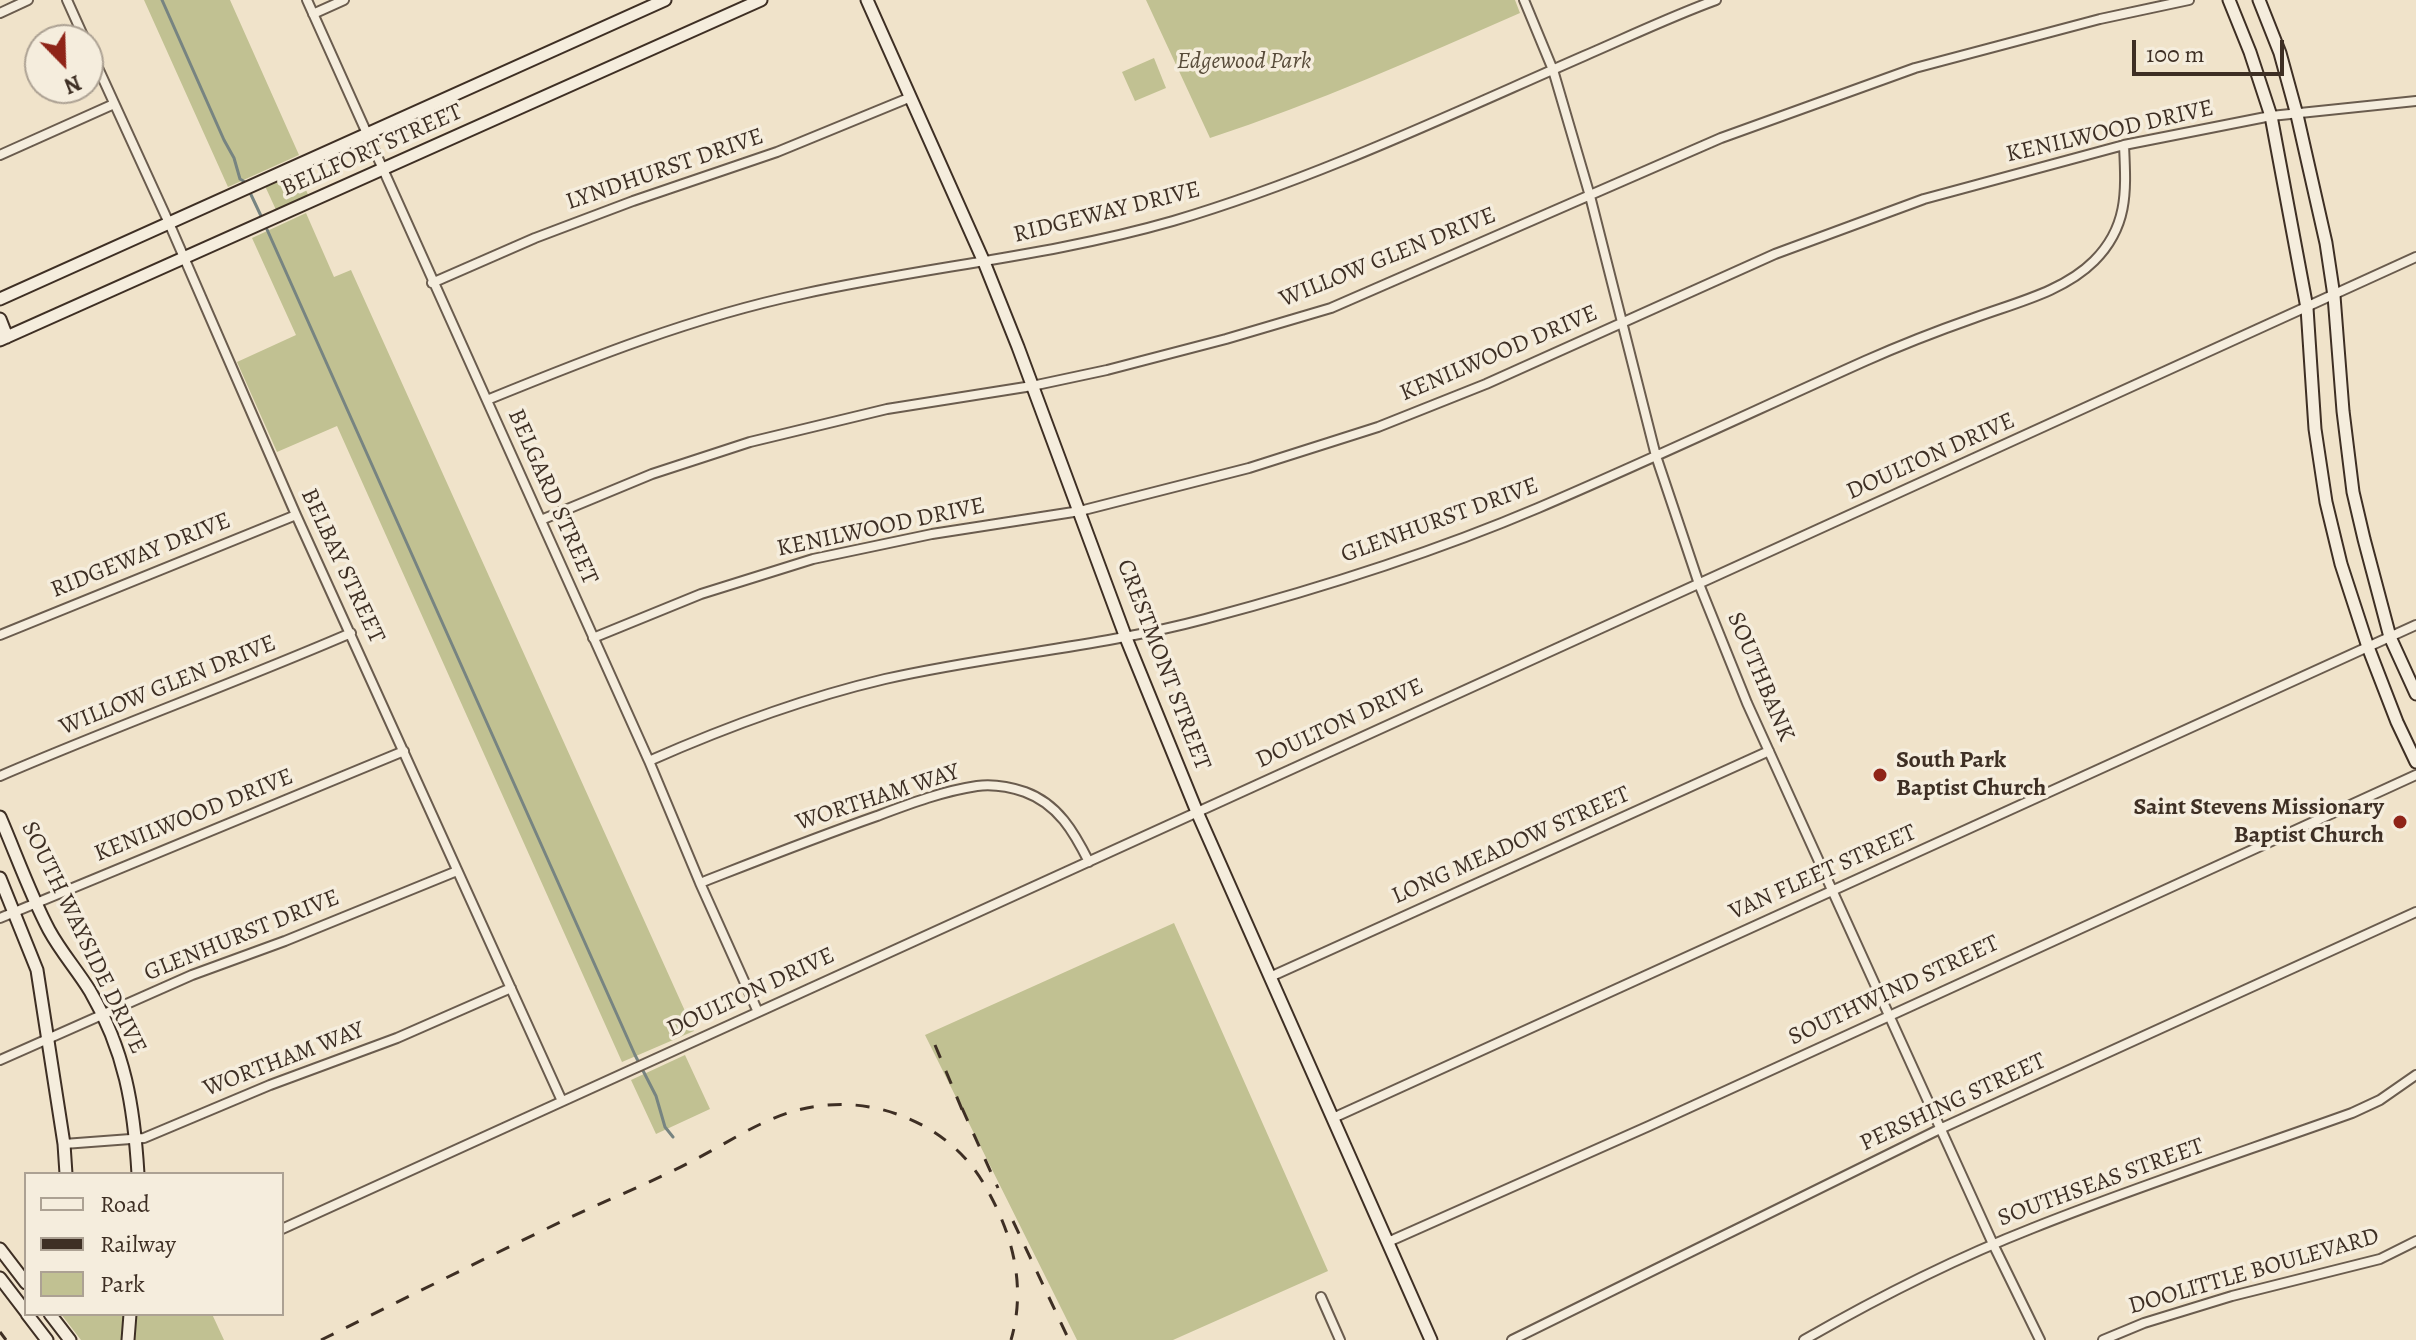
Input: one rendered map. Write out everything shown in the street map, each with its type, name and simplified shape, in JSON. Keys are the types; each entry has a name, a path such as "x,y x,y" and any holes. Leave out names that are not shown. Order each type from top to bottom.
{"main road":[{"name":"BELLFORT STREET","path":"0,299 665,0"},
{"name":"BELLFORT STREET","path":"4,339 761,0"},
{"name":"CRESTMONT STREET","path":"867,0 984,262 1126,638 1197,812 1431,1340"},
{"path":"2229,0 2271,116 2307,308 2315,429 2326,502 2344,577 2397,722 2416,762"},
{"path":"2259,0 2280,53 2315,183 2334,296 2353,492 2390,637 2416,694"},
{"path":"0,319 4,339"},
{"name":"SOUTH WAYSIDE DRIVE","path":"0,817 59,947 89,989 121,1057 130,1097 138,1172"},
{"name":"SOUTH WAYSIDE DRIVE","path":"0,878 37,970 66,1172"},
{"path":"0,1249 22,1273"},
{"path":"0,1278 24,1308"},
{"path":"30,1316 47,1340"},
{"path":"52,1316 70,1340"},
{"path":"128,1340 130,1316"}],"street":[{"path":"0,13 28,0"},
{"path":"67,0 78,24"},
{"name":"BELGARD STREET","path":"307,0 649,761 758,1012"},
{"path":"313,14 344,0"},
{"name":"SOUTHBANK","path":"1524,0 1553,70 1590,196 1656,456 1699,584 1747,703 1993,1244 2040,1340"},
{"name":"RIDGEWAY DRIVE","path":"487,400 618,348 714,316 842,285 1074,245 1171,221 1284,185 1716,0"},
{"name":"WILLOW GLEN DRIVE","path":"541,520 652,474 750,442 887,409 1032,386 1107,370 1331,308 1721,138 1915,68 2100,19 2189,0"},
{"name":"BELBAY STREET","path":"104,82 296,515 562,1101"},
{"name":"LYNDHURST DRIVE","path":"432,283 535,238 777,152 911,97"},
{"name":"KENILWOOD DRIVE","path":"593,638 701,594 813,559 932,534 1080,511 1249,468 1378,427 1486,384 1775,254 1924,199 2124,145 2271,116 2416,101"},
{"path":"0,155 114,104"},
{"name":"GLENHURST DRIVE","path":"649,761 754,718 847,689 938,669 1126,638 1319,587 1426,551 1535,509 1916,339 2070,280 2094,261 2115,233 2126,197 2124,145"},
{"name":"DOULTON DRIVE","path":"284,1228 2416,257"},
{"name":"RIDGEWAY DRIVE","path":"0,635 296,515"},
{"name":"VAN FLEET STREET","path":"1333,1118 2416,625"},
{"name":"WILLOW GLEN DRIVE","path":"0,776 351,633"},
{"name":"KENILWOOD DRIVE","path":"0,918 404,751"},
{"name":"LONG MEADOW STREET","path":"1270,977 1769,751"},
{"name":"SOUTHWIND STREET","path":"1388,1242 2416,775"},
{"name":"WORTHAM WAY","path":"700,883 901,807 980,786 1026,792 1043,801 1060,814 1073,830 1089,862"},
{"name":"GLENHURST DRIVE","path":"0,1060 192,975 457,871"},
{"name":"PERSHING STREET","path":"1512,1340 1942,1128 2416,912"},
{"name":"WORTHAM WAY","path":"64,1144 153,1134 270,1085 397,1038 511,988"},
{"name":"SOUTHSEAS STREET","path":"1804,1340 1864,1306 1993,1244 2352,1113 2380,1100 2416,1075"},
{"name":"DOOLITTLE BOULEVARD","path":"2103,1340 2144,1323 2232,1296 2380,1259 2416,1241"},
{"path":"1321,1297 1340,1340"}],"green space":[{"path":"144,0 230,0 299,155 228,187"},
{"name":"Edgewood Park","path":"1146,0 1515,0 1520,13 1328,95 1210,138"},
{"path":"1154,58 1166,88 1135,101 1122,72"},
{"path":"298,171 309,197 277,212 265,186"},
{"path":"306,213 334,277 351,270 694,1031 622,1062 337,426 277,452 237,362 296,335 252,238"},
{"path":"1174,923 1328,1271 1173,1340 1077,1340 925,1035"},
{"path":"685,1055 710,1109 656,1134 631,1080"},
{"path":"63,1316 124,1316 122,1340 81,1340"},
{"path":"136,1316 213,1316 224,1340 134,1340"}],"waterway":[{"path":"162,0 234,158 240,179 245,182 262,218"},
{"path":"265,225 656,1096 665,1127 673,1137"}],"railway":[{"path":"935,1045 966,1119"},
{"path":"321,1340 540,1232 677,1169 768,1121 801,1109 843,1104 890,1112 913,1121 954,1147 970,1164 994,1202 1014,1259 1017,1299 1011,1340"},
{"path":"962,1108 998,1188"},
{"path":"1013,1221 1069,1340"},
{"path":"0,1332 6,1340"}],"place":[{"name":"South Park Baptist Church","path":"1880,775"},
{"name":"Saint Stevens Missionary Baptist Church","path":"2400,822"}]}
